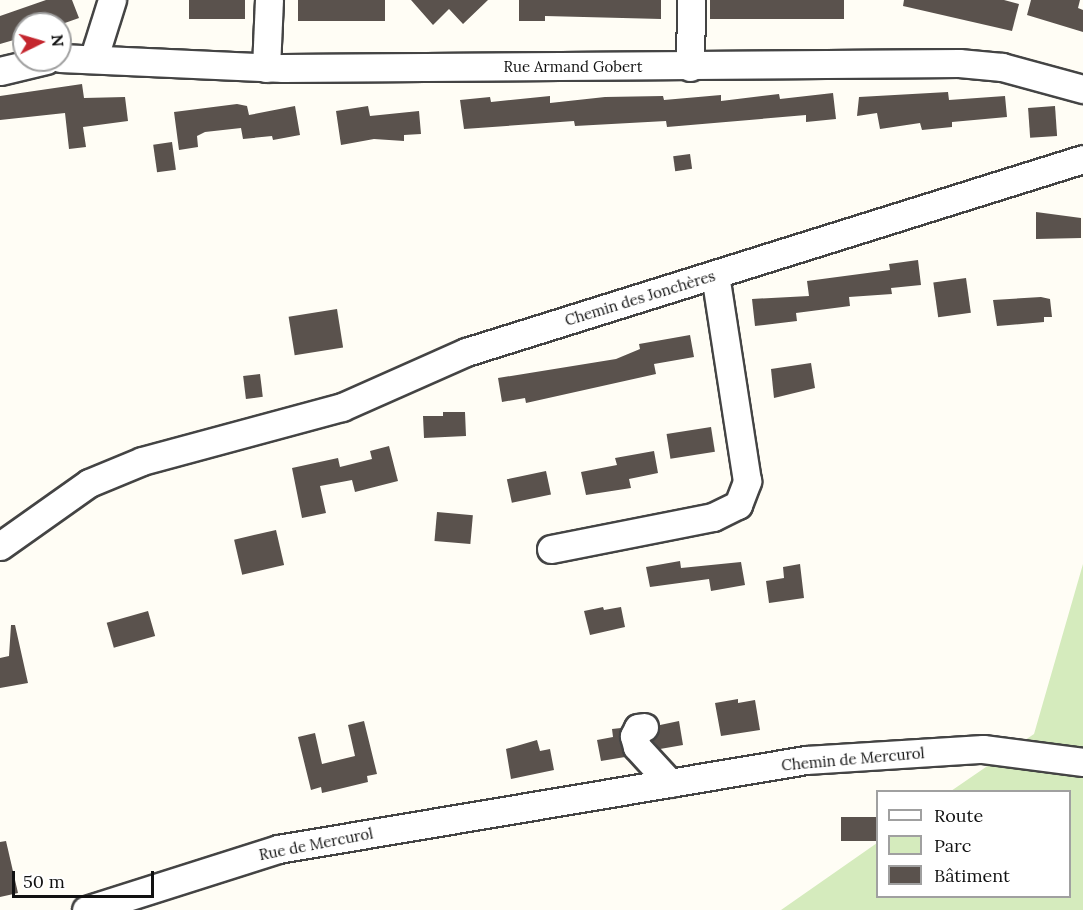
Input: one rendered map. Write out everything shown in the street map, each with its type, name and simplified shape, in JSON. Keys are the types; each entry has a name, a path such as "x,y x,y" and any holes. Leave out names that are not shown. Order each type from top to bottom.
{"street":[{"path":"94,57 112,0"},
{"path":"266,68 269,0"},
{"path":"690,67 692,0"},
{"name":"Rue Armand Gobert","path":"72,58 94,57 123,62 266,68 690,67 959,63 1002,67 1083,89"},
{"name":"Chemin des Jonchères","path":"0,546 89,483 142,461 342,407 466,352 1083,159"},
{"path":"551,549 713,517 738,505 747,481 716,275"},
{"path":"644,727 638,728 634,736 637,747 670,783"},
{"name":"Chemin de Mercurol","path":"553,802 806,760 983,749 1083,762"},
{"name":"Rue de Mercurol","path":"86,910 278,849 553,802"}],"green space":[{"path":"1083,564 1083,910 781,910 876,844 876,898 1071,898 1071,790 952,790 1034,734"}],"building":[{"path":"46,0 72,0 79,18 72,20 72,12 12,12 12,40 0,44 0,16"},
{"path":"189,0 245,0 245,19 189,19"},
{"path":"298,0 385,0 385,21 298,21"},
{"path":"411,0 488,0 463,24 449,9 433,25"},
{"path":"519,0 661,0 661,19 545,16 545,21 519,21"},
{"path":"710,0 844,0 844,19 710,19"},
{"path":"904,0 1004,0 1019,4 1012,31 903,6"},
{"path":"1031,0 1080,0 1078,8 1083,10 1083,32 1027,15"},
{"path":"82,84 84,98 125,97 128,121 83,127 86,147 69,149 65,113 0,120 0,96"},
{"path":"948,92 949,100 1005,96 1007,117 952,122 952,127 922,130 920,123 880,129 877,113 857,116 859,97"},
{"path":"833,93 836,119 806,122 806,115 667,127 666,121 575,126 574,121 464,129 460,100 490,97 491,102 550,96 550,103 605,97 663,96 664,100 721,95 721,101 779,94 780,99"},
{"path":"237,104 247,106 249,115 295,106 300,135 273,140 272,136 243,139 241,128 205,132 197,136 198,147 179,150 174,112"},
{"path":"368,106 370,116 419,111 421,134 404,135 404,141 374,139 341,145 336,111"},
{"path":"1055,106 1057,136 1030,138 1028,108"},
{"path":"172,142 176,170 157,172 153,145"},
{"path":"690,154 692,169 675,171 673,156"},
{"path":"1036,212 1081,218 1081,238 1036,239"},
{"path":"918,260 921,285 891,288 892,294 849,297 850,306 796,313 797,321 755,326 752,299 809,296 807,281 890,270 889,264"},
{"path":"966,278 971,313 938,317 933,283"},
{"path":"1041,297 1050,299 1052,317 1044,317 1044,322 997,326 993,300"},
{"path":"337,309 343,348 295,355 289,317"},
{"path":"690,335 694,357 654,364 656,374 526,403 525,398 502,402 498,378 616,359 640,349 639,344"},
{"path":"811,363 815,388 774,398 771,369"},
{"path":"260,374 263,397 246,399 243,376"},
{"path":"443,412 465,412 466,436 424,438 423,416 443,416"},
{"path":"711,427 715,452 670,459 667,434"},
{"path":"389,446 398,481 355,492 352,480 320,486 326,513 302,518 292,468 338,458 340,467 372,459 370,451"},
{"path":"654,451 658,473 629,479 631,488 586,495 581,472 617,465 615,458"},
{"path":"546,471 551,494 512,503 507,479"},
{"path":"437,512 473,515 470,544 434,541"},
{"path":"276,530 284,565 242,575 234,540"},
{"path":"680,561 681,568 741,562 745,585 711,591 709,579 650,587 646,567"},
{"path":"800,564 804,598 769,603 766,581 784,578 783,567"},
{"path":"603,607 604,610 621,607 625,627 590,635 584,611"},
{"path":"148,611 155,636 114,648 107,623"},
{"path":"11,625 15,625 28,683 0,688 0,658 9,656"},
{"path":"738,699 738,703 755,700 760,730 721,736 715,703"},
{"path":"364,721 377,774 367,776 368,782 322,793 321,787 311,790 298,737 315,733 322,764 355,756 348,725"},
{"path":"679,721 683,745 660,749 652,740 660,725"},
{"path":"621,728 619,740 625,757 601,761 597,740 613,737 612,729"},
{"path":"537,740 540,751 550,749 554,770 511,779 506,749"},
{"path":"841,817 876,817 876,841 841,841"},
{"path":"6,841 18,893 0,897 0,842"}]}
